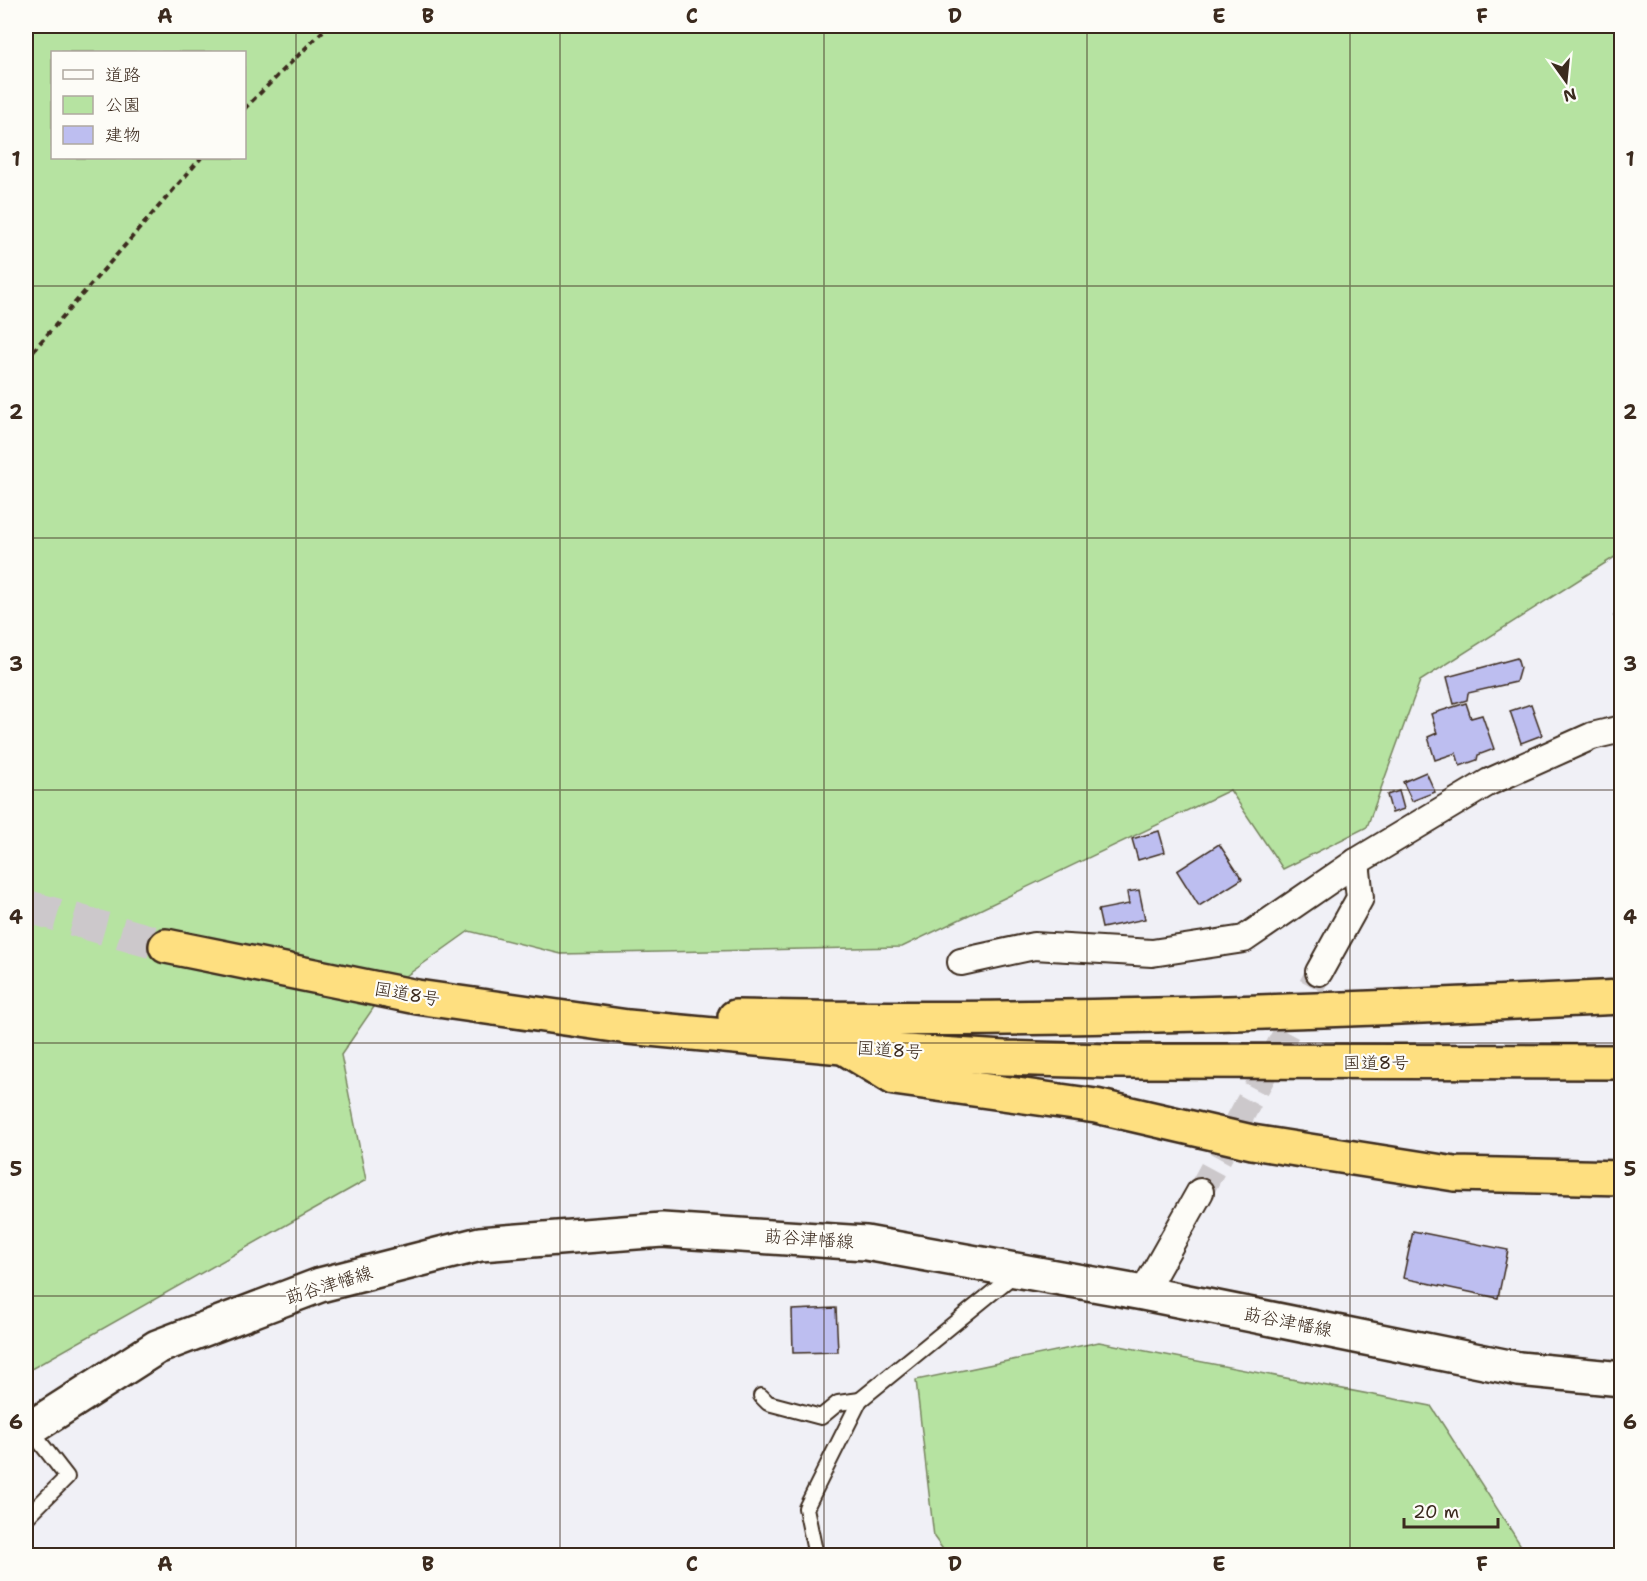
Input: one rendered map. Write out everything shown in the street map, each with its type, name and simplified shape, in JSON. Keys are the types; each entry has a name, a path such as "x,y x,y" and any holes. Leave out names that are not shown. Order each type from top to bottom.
{"highway":[{"name":"国道8号","path":"166,946 417,997 628,1027 842,1047 1004,1058 1106,1061 1622,1062"},
{"path":"523,1012 770,1018 1044,1019 1322,1011 1622,997"},
{"path":"842,1047 894,1078 1096,1106 1252,1142 1455,1174 1622,1178"}],"main road":[{"name":"莇谷津幡線","path":"27,1430 157,1347 320,1285 480,1244 662,1230 866,1243 1143,1293 1519,1369 1622,1379"}],"street":[{"path":"961,962 1034,946 1152,952 1244,939 1356,862 1489,782 1592,736 1622,729"},
{"path":"1319,972 1360,898 1356,862"},
{"path":"1143,1293 1200,1192"}],"lane":[{"path":"816,1556 806,1508 861,1400 1019,1271"},
{"path":"761,1396 768,1403 821,1417 838,1403 861,1400"},
{"path":"26,1518 67,1477 27,1430"}],"path":[{"path":"246,107 328,26"},
{"path":"26,359 200,159"}],"green space":[{"path":"26,26 1621,26 1621,553 1420,681 1367,827 1283,869 1230,790 902,947 561,954 469,931 385,991 341,1055 366,1180 26,1372"},
{"path":"1099,1342 1431,1406 1527,1555 947,1555 934,1537 916,1380"}],"building":[{"path":"1622,611 1622,628 1614,616"},
{"path":"1517,658 1520,668 1516,682 1468,693 1467,700 1454,704 1447,677"},
{"path":"1466,703 1471,718 1482,715 1494,749 1478,755 1477,760 1460,766 1456,753 1435,760 1428,737 1437,733 1431,714"},
{"path":"1531,704 1542,735 1521,743 1510,711"},
{"path":"1426,772 1435,792 1412,801 1403,782"},
{"path":"1399,791 1404,809 1392,813 1387,795"},
{"path":"1159,831 1165,852 1138,860 1132,839"},
{"path":"1219,844 1242,879 1199,906 1177,871"},
{"path":"1139,890 1145,919 1102,928 1098,910 1129,904 1127,892"},
{"path":"1413,1231 1508,1250 1498,1298 1403,1278"},
{"path":"836,1308 838,1352 793,1353 792,1310"}],"tunnel":[{"path":"26,906 166,946"},
{"path":"1200,1192 1319,972"}]}
